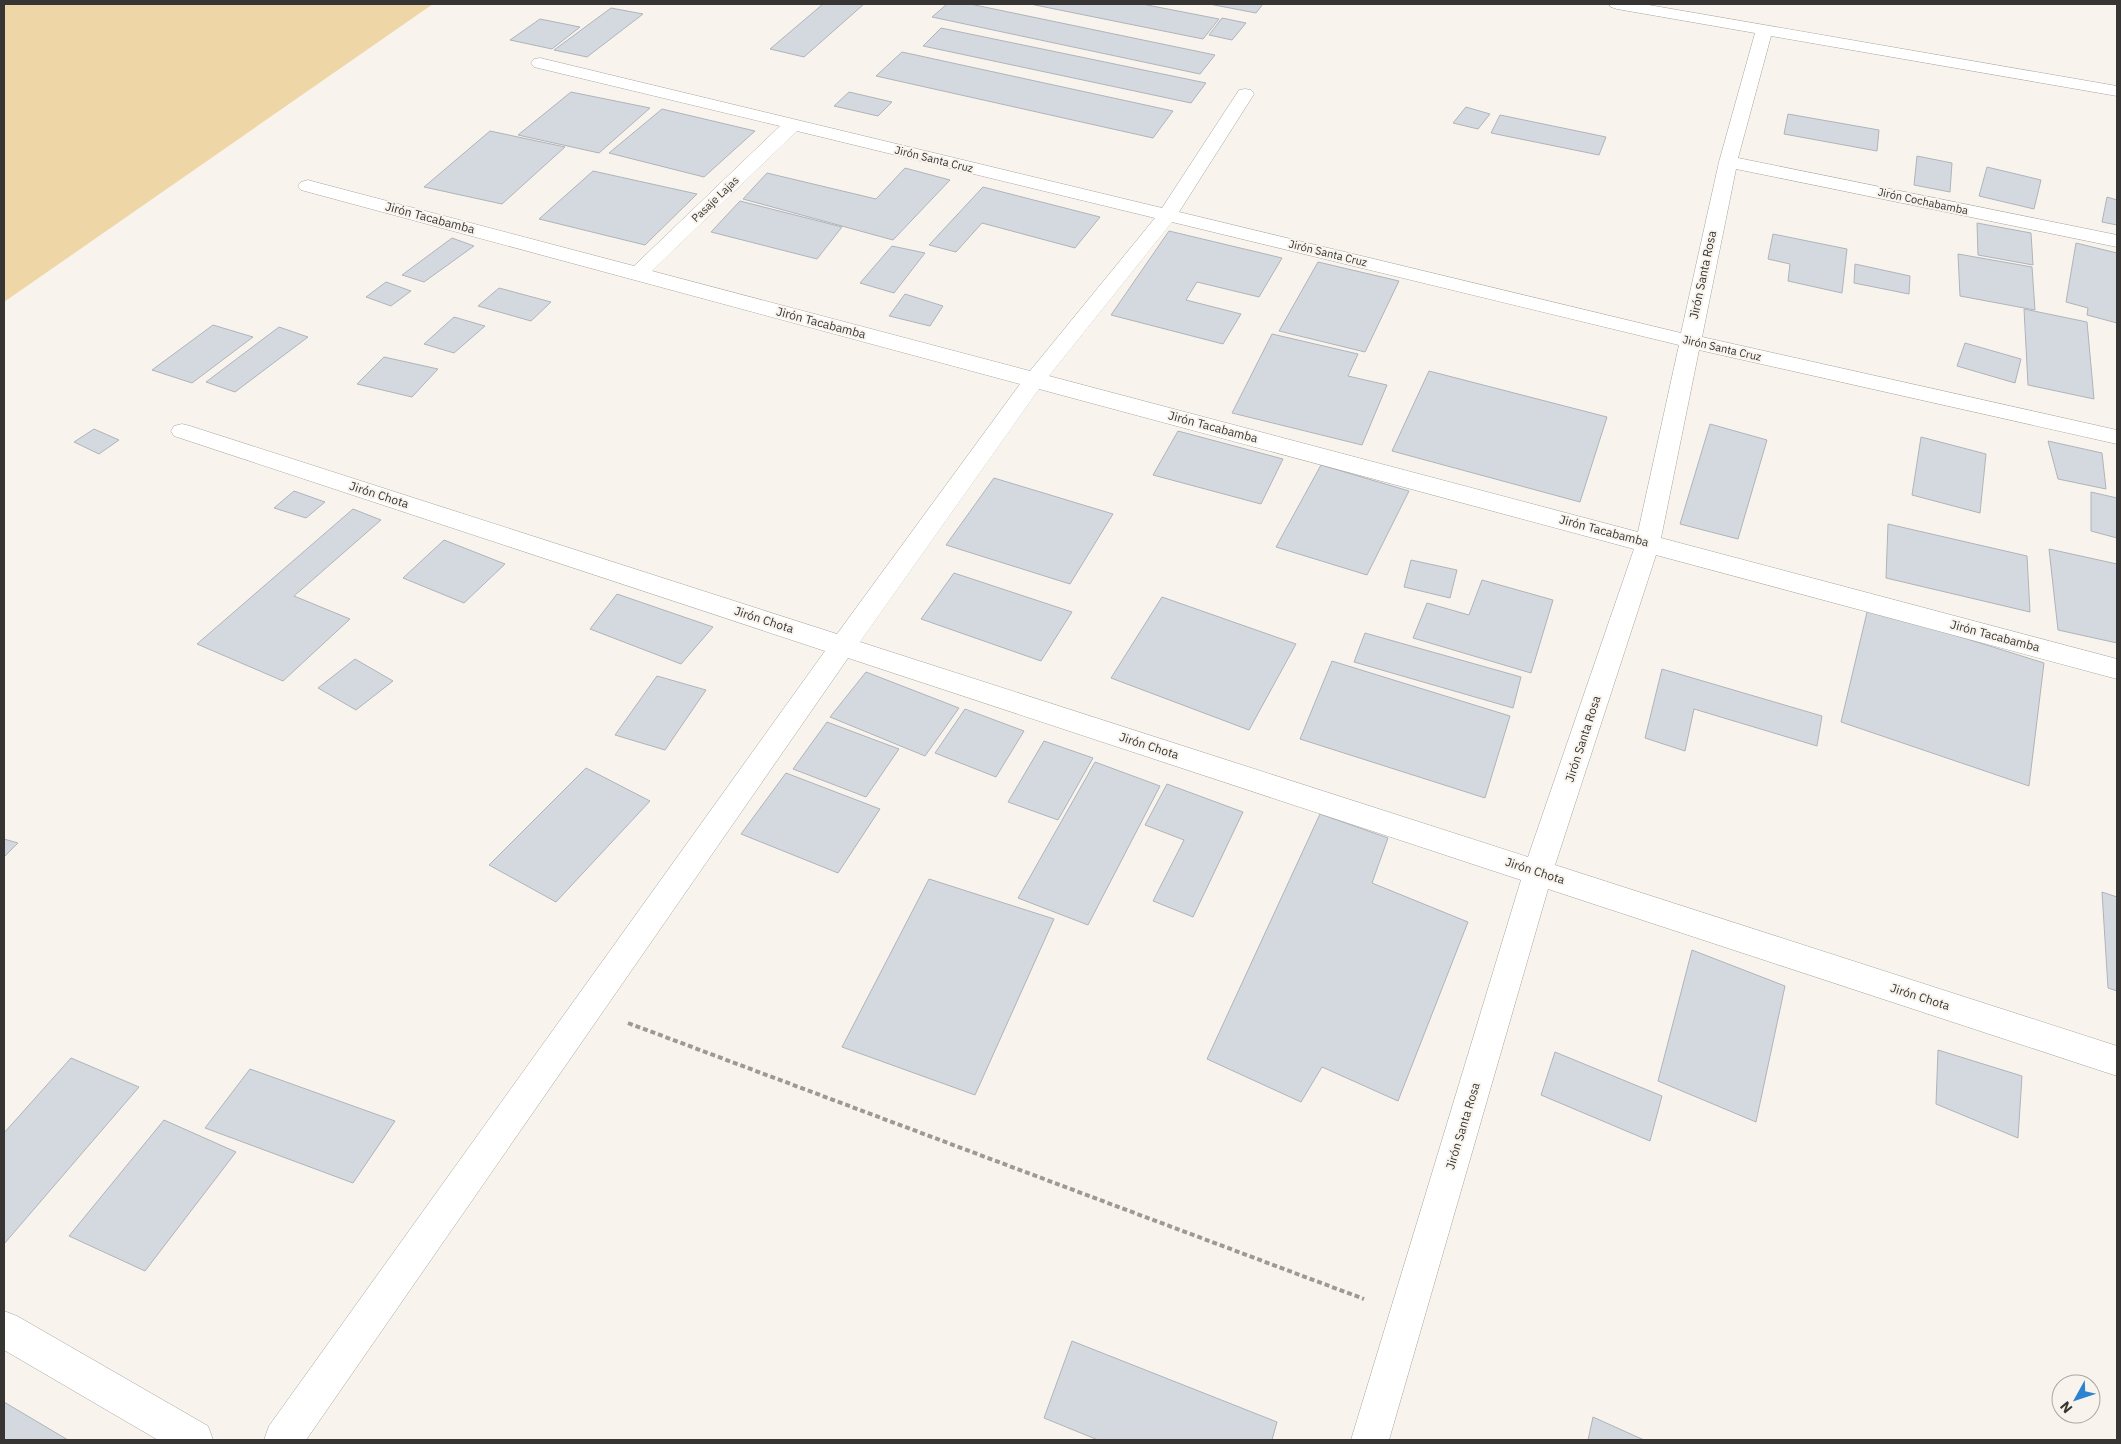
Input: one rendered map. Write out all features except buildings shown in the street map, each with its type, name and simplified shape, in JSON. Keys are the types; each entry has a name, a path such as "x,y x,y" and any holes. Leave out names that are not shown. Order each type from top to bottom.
{"street":[{"path":"1617,4 2117,91"},
{"name":"Jirón Santa Rosa","path":"1370,1440 1538,872 1648,543 1689,340 1728,162 1764,30"},
{"name":"Jirón Santa Cruz","path":"540,63 1689,340 2117,437"},
{"path":"283,1440 843,646 1035,379 1167,215 1244,94"},
{"name":"Pasaje Lajas","path":"638,274 793,124"},
{"name":"Jirón Cochabamba","path":"1728,162 2117,241"},
{"name":"Jirón Tacabamba","path":"308,186 2117,669"},
{"name":"Jirón Chota","path":"182,430 2117,1061"},
{"path":"4,1329 194,1440"}],"path":[{"path":"588,1008 1407,1315"}],"shaded area":[{"path":"4,4 433,4 4,302"}]}
